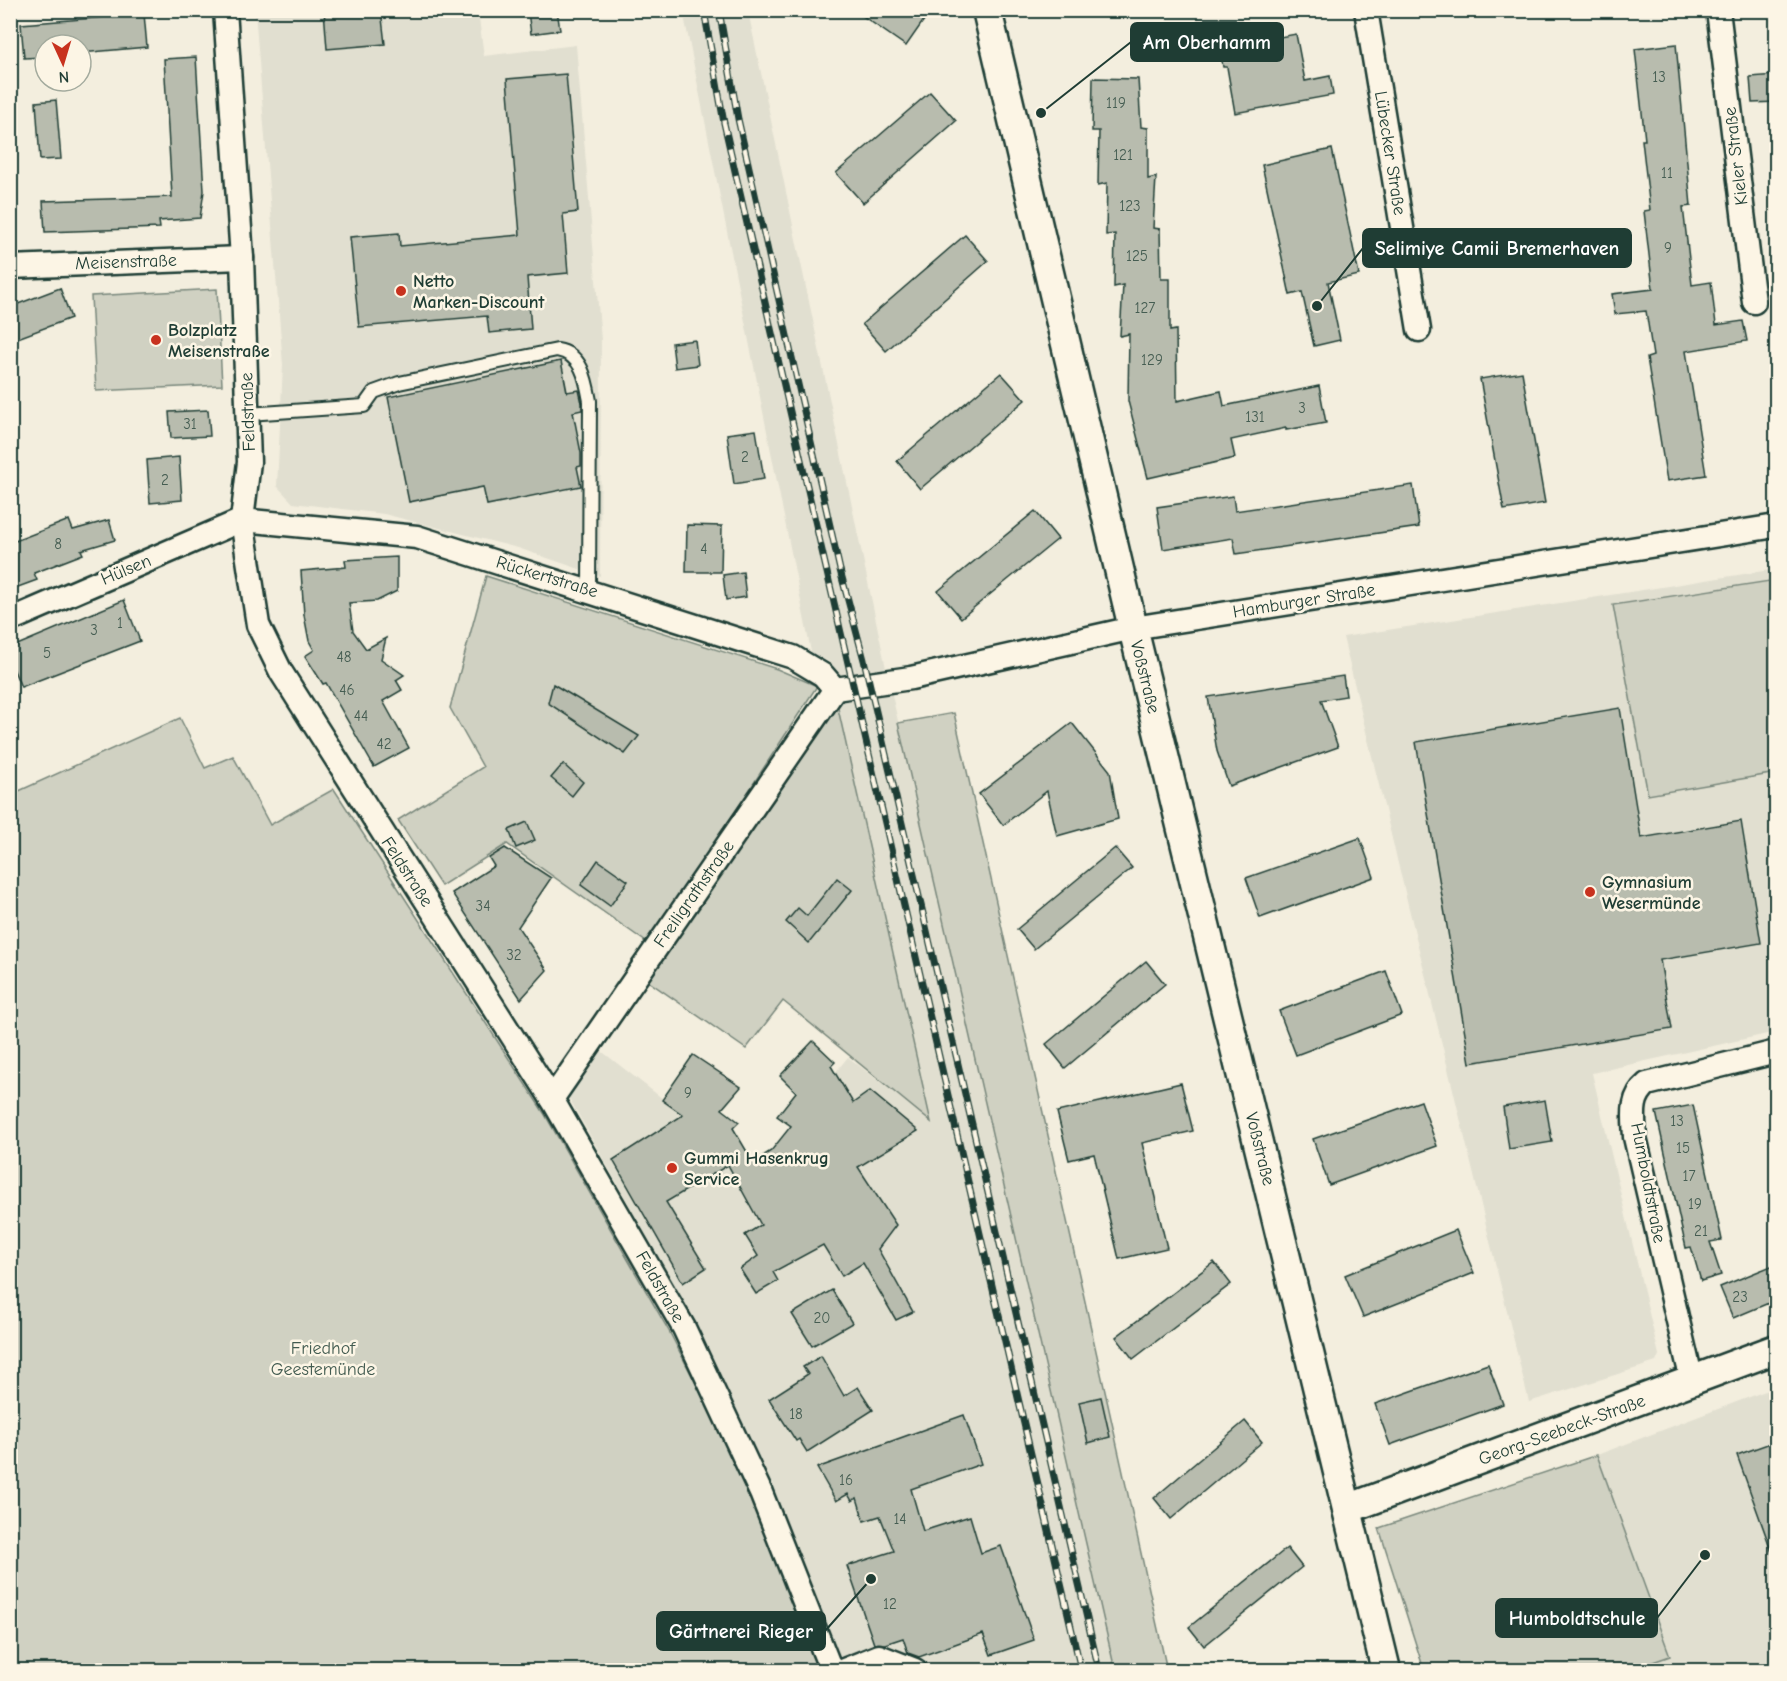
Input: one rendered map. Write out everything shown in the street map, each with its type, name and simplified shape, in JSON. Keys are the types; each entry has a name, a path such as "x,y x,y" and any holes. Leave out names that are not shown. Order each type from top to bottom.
{"street":[{"name":"Feldstraße","path":"225,10 242,258 248,414 249,462 242,519 258,626 281,672 552,1099 684,1328 761,1493 831,1671"},
{"name":"Voßstraße","path":"987,10 1133,628 1386,1671"},
{"name":"Lübecker Straße","path":"1366,10 1419,330"},
{"name":"Kieler Straße","path":"1718,10 1754,302"},
{"name":"Meisenstraße","path":"10,267 242,258"},
{"name":"Rückertstraße","path":"242,519 417,537 589,590 793,657 823,675 829,698"},
{"name":"Hülsen","path":"10,620 242,519"},
{"name":"Hamburger Straße","path":"829,698 1133,628 1776,526"},
{"name":"Freiligrathstraße","path":"552,1099 829,698"},
{"name":"Humboldtstraße","path":"1692,1381 1635,1137 1634,1105 1637,1092 1647,1084 1776,1052"},
{"name":"Georg-Seebeck-Straße","path":"1347,1509 1776,1349"},
{"path":"844,1671 879,1656 915,1671"}],"lane":[{"path":"248,414 364,406 374,392 399,383 557,350 567,352 575,357 583,371 590,401 589,590"}],"shaded area":[{"path":"255,11 478,11 484,56 576,45 601,340 600,576 518,548 384,514 293,503 277,486 283,365"},
{"path":"683,11 748,11 887,673 1115,1670 842,1670 773,1487 695,1322 569,1098 600,1050 690,1120 729,1115 739,1122 733,1128 753,1162 784,1143 781,1139 848,1057 930,1121 837,704 837,686 831,663 811,652"},
{"name":"Gymnasium Wesermünde","path":"1776,569 1776,1032 1592,1073 1659,1355 1656,1362 1529,1402 1343,637"},
{"path":"1776,1387 1776,1670 1630,1670 1670,1655 1597,1455"}],"green space":[{"name":"Bolzplatz Meisenstraße","path":"217,289 222,385 96,391 91,296"},
{"path":"486,576 777,669 817,686 649,944 507,844 441,886 398,820 483,767 450,708"},
{"path":"1776,580 1776,773 1648,795 1613,605"},
{"path":"837,704 931,1122 783,1001 746,1049 645,979"},
{"path":"954,713 1167,1670 1115,1670 898,723"},
{"name":"Friedhof Geestemünde","path":"180,718 205,768 233,756 270,825 334,789 544,1113 670,1333 750,1489 819,1670 11,1670 10,795"},
{"path":"1597,1455 1670,1656 1630,1670 1424,1670 1379,1528"}],"building":[{"path":"324,10 381,10 385,44 327,49"},
{"path":"557,10 560,30 531,34 528,12"},
{"path":"854,10 931,10 906,46"},
{"path":"144,14 147,47 93,52 93,33 33,33 33,58 24,58 21,24"},
{"path":"1296,34 1305,81 1330,76 1333,95 1235,113 1227,67 1223,67 1220,48"},
{"path":"1676,44 1691,206 1683,207 1692,285 1711,282 1716,325 1743,321 1747,341 1686,351 1706,475 1667,481 1647,358 1653,356 1646,311 1615,314 1612,294 1653,289 1644,211 1650,210 1642,140 1645,140 1635,49"},
{"path":"196,57 204,191 200,218 159,221 160,228 45,232 43,201 172,197 164,59"},
{"path":"566,74 578,212 563,214 568,273 527,277 531,329 489,333 487,316 359,327 350,237 399,233 400,246 520,235 507,79"},
{"path":"1776,75 1776,102 1752,103 1750,77"},
{"path":"1093,78 1138,79 1141,127 1148,128 1148,179 1156,177 1153,228 1160,229 1161,279 1170,279 1170,331 1176,330 1177,401 1221,391 1224,406 1319,386 1326,423 1286,430 1286,428 1231,440 1235,458 1148,478 1128,401 1129,334 1120,336 1123,285 1114,287 1115,234 1106,235 1107,183 1098,185 1099,131 1092,131"},
{"path":"930,92 956,121 863,203 836,173"},
{"path":"56,100 61,159 40,160 36,102"},
{"path":"1332,149 1359,275 1328,282 1340,340 1314,346 1302,292 1290,295 1262,165"},
{"path":"965,235 988,261 886,351 862,324"},
{"path":"60,288 71,318 10,341 10,307"},
{"path":"695,340 698,365 675,368 672,343"},
{"path":"561,361 567,392 579,390 582,403 582,410 573,412 581,453 581,466 577,467 581,486 487,505 483,487 409,502 388,397"},
{"path":"1522,372 1545,503 1504,510 1480,379"},
{"path":"1001,373 1025,400 920,489 897,461"},
{"path":"208,410 210,436 171,438 169,412"},
{"path":"756,430 764,479 734,484 727,434"},
{"path":"179,457 182,500 150,503 147,460"},
{"path":"1413,485 1419,527 1236,554 1233,538 1163,549 1157,507 1233,496 1235,511"},
{"path":"1035,511 1058,539 961,618 938,591"},
{"path":"69,520 73,530 109,520 115,540 81,550 83,554 34,573 37,580 10,590 10,543"},
{"path":"687,525 722,526 721,572 686,572"},
{"path":"397,557 397,591 377,601 349,603 353,631 366,649 386,638 381,659 404,675 396,680 402,690 383,701 409,748 374,767 326,683 323,684 305,656 314,650 309,641 304,615 301,571 346,567 345,560"},
{"path":"743,572 746,597 726,600 723,575"},
{"path":"124,600 140,641 21,687 10,661 10,648"},
{"path":"1343,676 1346,696 1321,700 1338,747 1229,786 1217,751 1208,697"},
{"path":"553,684 639,736 625,754 548,703"},
{"path":"1620,708 1641,838 1741,821 1761,943 1660,960 1672,1029 1470,1063 1416,742"},
{"path":"1072,723 1110,771 1118,819 1057,836 1047,791 1003,825 979,794"},
{"path":"563,764 583,782 572,796 551,778"},
{"path":"527,822 535,840 516,848 509,830"},
{"path":"1360,838 1374,877 1260,918 1246,878"},
{"path":"505,848 551,878 518,927 547,970 521,999 452,893 494,866 489,858"},
{"path":"1115,848 1132,868 1034,949 1017,929"},
{"path":"598,860 628,881 610,906 581,885"},
{"path":"837,878 852,890 809,943 786,922 798,908 807,916"},
{"path":"1146,961 1165,984 1065,1068 1046,1044"},
{"path":"1386,971 1402,1015 1296,1055 1279,1011"},
{"path":"813,1041 835,1062 831,1066 853,1103 870,1091 918,1131 858,1167 896,1225 878,1249 913,1312 896,1320 863,1263 842,1276 823,1245 773,1272 778,1281 756,1294 740,1269 758,1256 745,1235 761,1225 728,1165 666,1202 706,1268 683,1283 613,1160 683,1115 662,1100 693,1055 741,1087 722,1109 739,1122 733,1128 753,1162 771,1151 791,1126 777,1116 796,1092 780,1076"},
{"path":"1181,1083 1193,1131 1142,1143 1167,1248 1119,1259 1094,1154 1069,1160 1057,1112"},
{"path":"1545,1100 1552,1142 1509,1149 1503,1107"},
{"path":"1421,1101 1437,1146 1329,1185 1313,1139"},
{"path":"1693,1105 1722,1240 1710,1242 1721,1275 1701,1281 1691,1247 1686,1248 1656,1112"},
{"path":"1456,1230 1474,1273 1363,1317 1345,1275"},
{"path":"1214,1262 1231,1284 1133,1359 1116,1337"},
{"path":"1776,1264 1776,1300 1733,1318 1720,1287"},
{"path":"832,1290 852,1323 812,1346 792,1314"},
{"path":"821,1356 844,1396 858,1387 873,1410 807,1452 799,1439 796,1441 769,1399 808,1374 803,1367"},
{"path":"1488,1364 1503,1404 1390,1445 1375,1404"},
{"path":"1101,1397 1110,1437 1088,1443 1079,1402"},
{"path":"964,1415 981,1464 911,1489 923,1531 970,1516 981,1553 1001,1546 1034,1640 991,1655 983,1634 919,1657 908,1653 903,1638 885,1644 874,1644 847,1566 894,1551 880,1516 864,1521 857,1498 852,1501 848,1494 836,1501 817,1468"},
{"path":"1245,1421 1262,1442 1171,1519 1154,1498"},
{"path":"1776,1441 1776,1557 1774,1558 1737,1455"},
{"path":"1287,1548 1302,1567 1204,1646 1189,1627"}],"railway":[{"path":"704,10 724,123 1081,1670"},
{"path":"719,10 738,119 840,570 864,660 1099,1670"}],"place":[{"name":"Am Oberhamm","path":"1041,113"},
{"name":"Netto Marken-Discount","path":"401,291"},
{"name":"Selimiye Camii Bremerhaven","path":"1317,306"},
{"name":"Bolzplatz Meisenstraße","path":"156,340"},
{"name":"Gymnasium Wesermünde","path":"1590,892"},
{"name":"Gummi Hasenkrug Service","path":"672,1168"},
{"name":"Humboldtschule","path":"1705,1555"},
{"name":"Gärtnerei Rieger","path":"871,1579"}]}
